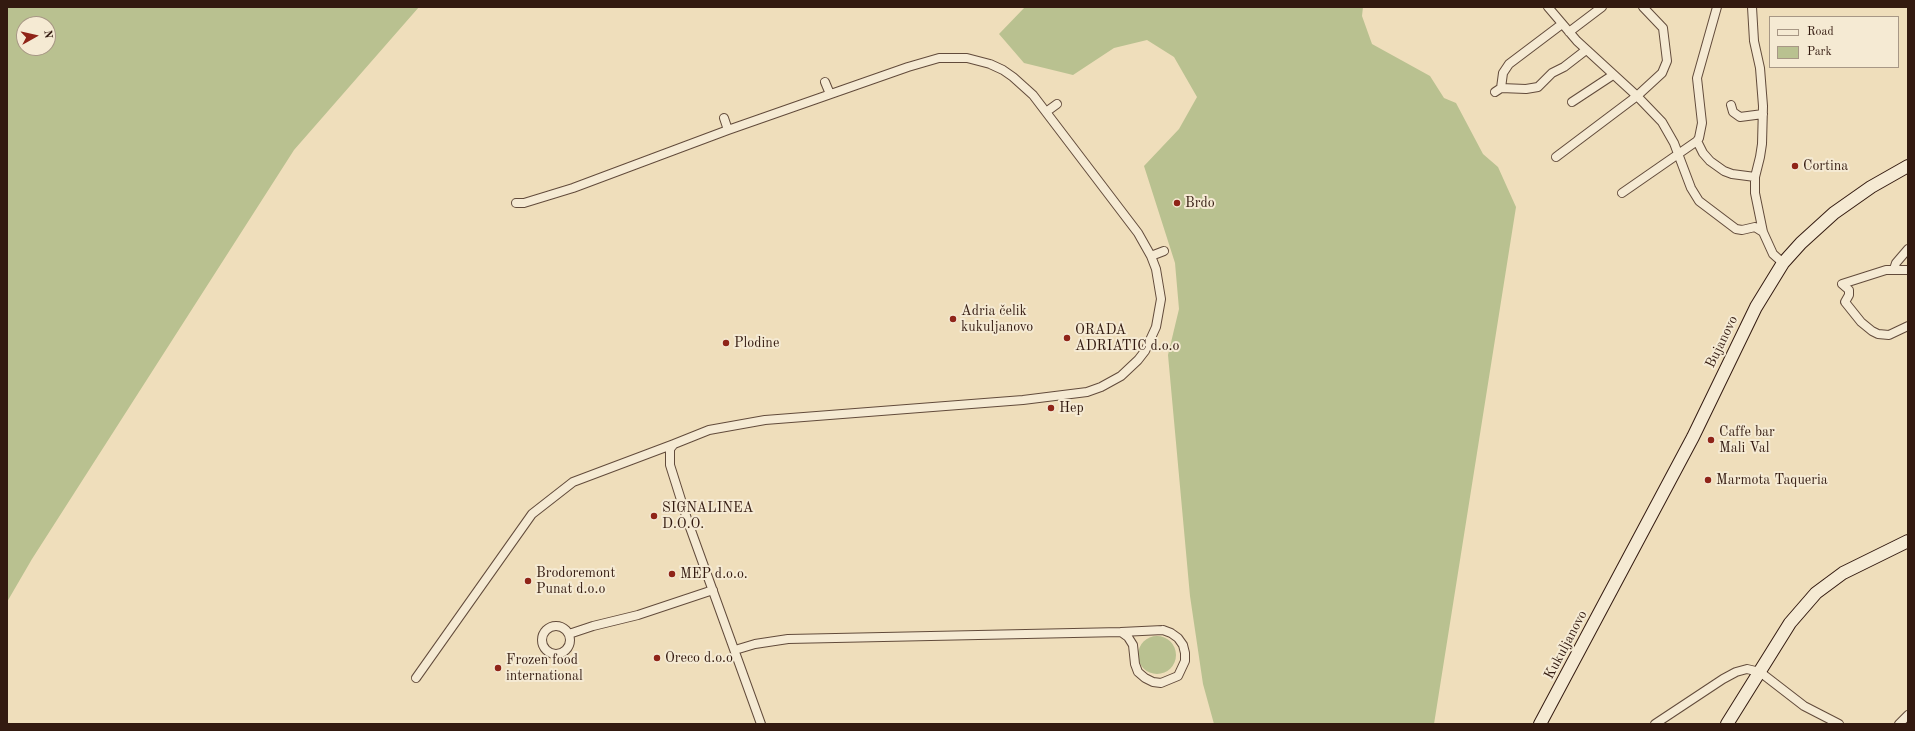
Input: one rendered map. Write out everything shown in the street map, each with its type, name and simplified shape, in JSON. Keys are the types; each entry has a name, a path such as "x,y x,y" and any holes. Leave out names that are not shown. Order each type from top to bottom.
{"main road":[{"name":"Bujanovo","path":"1618,579 1693,437 1756,307 1783,263 1834,213 1871,187 1908,166"},
{"path":"1727,724 1790,623 1816,592 1843,573 1908,541"},
{"name":"Kukuljanovo","path":"1540,724 1618,579"}],"street":[{"path":"1548,7 1568,32 1637,96 1662,122 1672,139 1691,188 1699,201 1736,229 1742,230 1755,227 1763,232"},
{"path":"1568,32 1602,7"},
{"path":"1556,157 1637,96 1662,73 1667,61 1663,28 1643,7"},
{"path":"1622,193 1697,141 1701,134 1702,124 1697,78 1717,7"},
{"path":"1752,7 1754,41 1762,92 1763,114 1760,157 1755,177 1757,208 1763,232 1773,254 1783,263"},
{"path":"1562,24 1509,64 1503,73 1498,90 1538,87 1558,69 1564,67 1586,50"},
{"path":"416,678 532,514 574,482 709,430 765,420 1023,400 1081,393 1101,387 1121,376 1145,351 1156,327 1161,299 1156,269 1151,256 1138,233 1033,95 1013,77 990,64 966,58 938,58 924,62 728,130 573,188 516,203"},
{"path":"1572,102 1613,75"},
{"path":"825,82 830,94"},
{"path":"1046,112 1056,104"},
{"path":"1731,105 1733,112 1740,117 1763,114"},
{"path":"724,118 728,130"},
{"path":"1697,141 1703,153 1718,167 1732,174 1755,177"},
{"path":"1894,269 1896,263 1908,249"},
{"path":"1151,256 1164,250"},
{"path":"1908,270 1894,269 1842,284 1848,290 1849,295 1845,302 1861,322 1878,334 1896,333 1908,326"},
{"path":"674,444 670,449 670,465 688,522 761,724"},
{"path":"569,634 593,626 638,615 713,590"},
{"path":"735,650 755,644 788,639 1163,630 1171,633 1183,644 1185,661 1178,676 1161,682 1153,682 1145,678 1138,672 1134,664 1133,645 1128,637 1121,632"},
{"path":"1655,724 1736,672 1747,669 1760,672 1804,706 1839,724"},
{"path":"1899,724 1908,715"}],"green space":[{"path":"7,7 419,7 294,150 32,559 7,602"},
{"path":"1025,7 1363,7 1362,16 1372,44 1430,76 1444,98 1456,103 1483,154 1498,167 1516,207 1434,724 1214,724 1203,684 1190,596 1168,355 1179,309 1175,263 1144,166 1179,129 1197,97 1174,57 1147,40 1114,48 1073,75 1024,63 999,34"},
{"path":"1153,636 1161,636 1171,641 1175,648 1175,662 1171,669 1161,674 1153,674 1143,669 1141,666 1138,659 1138,651 1143,641 1146,639"}],"place":[{"name":"Cortina","path":"1795,166"},
{"name":"Brdo","path":"1177,203"},
{"name":"Adria čelik kukuljanovo","path":"953,319"},
{"name":"ORADA ADRIATIC d.o.o","path":"1067,338"},
{"name":"Plodine","path":"726,343"},
{"name":"Hep","path":"1051,408"},
{"name":"Caffe bar Mali Val","path":"1711,440"},
{"name":"Marmota Taqueria","path":"1708,480"},
{"name":"SIGNALINEA D.O.O.","path":"654,516"},
{"name":"MEP d.o.o.","path":"672,574"},
{"name":"Brodoremont Punat d.o.o","path":"528,581"},
{"name":"Oreco d.o.o","path":"657,658"},
{"name":"Frozen food international","path":"498,668"}]}
